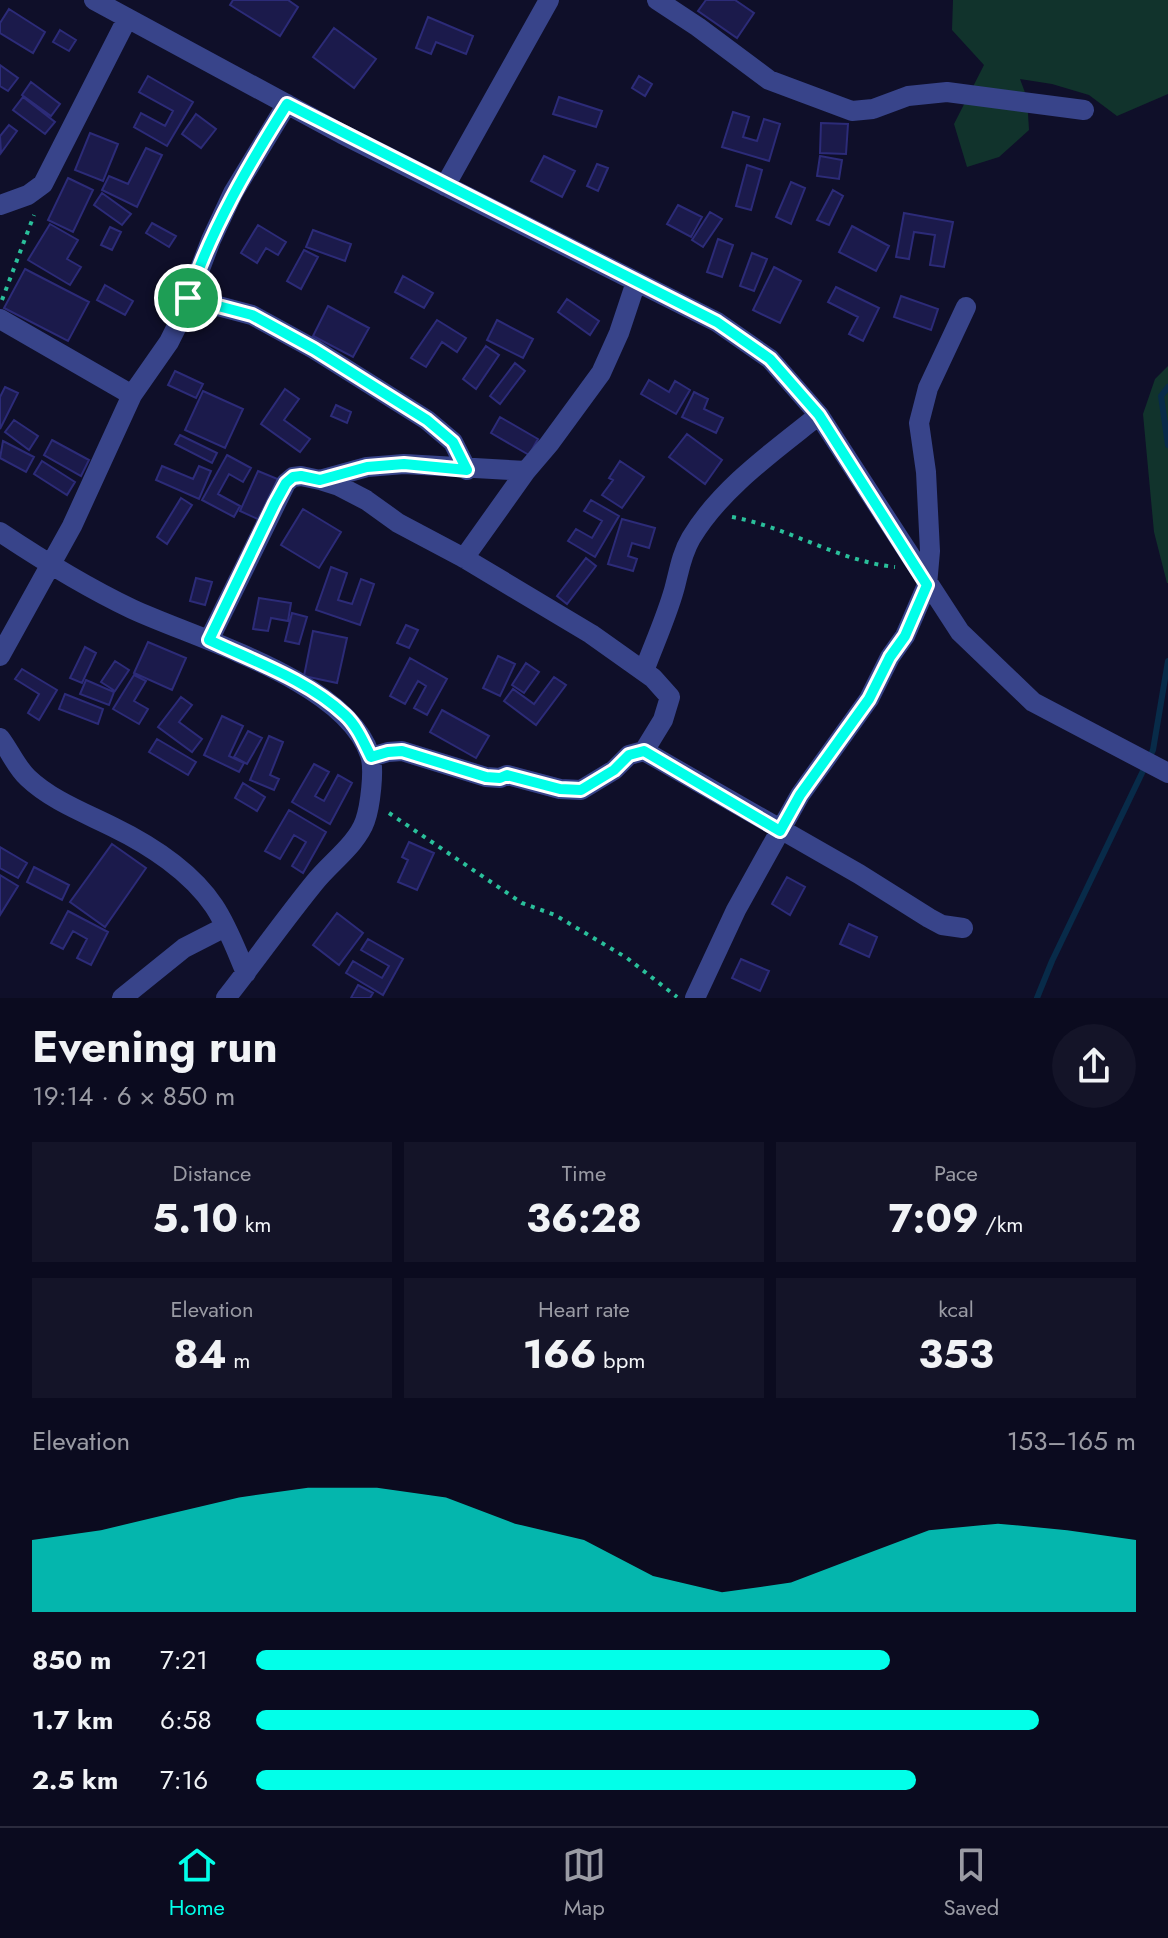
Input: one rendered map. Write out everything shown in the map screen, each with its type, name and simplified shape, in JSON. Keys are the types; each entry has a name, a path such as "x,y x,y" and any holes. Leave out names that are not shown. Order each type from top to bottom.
{"street":[{"path":"94,0 445,186 717,322 746,341 770,359 819,415 960,632 1033,702 1165,771"},
{"path":"445,186 549,0"},
{"path":"657,0 769,80 852,111 873,109 908,96 947,92 1084,110"},
{"path":"0,205 28,195 43,184 127,19"},
{"path":"0,656 72,526 132,395 169,342 233,193 287,104"},
{"path":"464,558 601,373 619,333 636,282"},
{"path":"188,298 252,315 327,357 427,420 453,442 467,470"},
{"path":"695,998 736,910 800,795 869,699 890,657 905,636 930,551 926,472 919,423 928,388 966,307"},
{"path":"0,319 132,395"},
{"path":"644,671 664,620 681,558 691,538 711,510 819,415"},
{"path":"320,480 367,467 391,465 526,471"},
{"path":"209,640 286,483 293,477 301,476 339,486 366,500 398,523 568,619 644,671 670,697 663,720 644,751 629,755 614,770 581,790 560,789 507,775 486,777 402,751 371,757"},
{"path":"0,532 50,564 133,609 209,640 295,681 347,716 361,736 371,757 370,800 365,823 316,880 226,998"},
{"path":"0,738 17,767 36,785 132,836 183,872 213,905 246,973"},
{"path":"644,751 859,874 929,918 942,925 963,928"},
{"path":"122,998 184,948 225,927"}],"path":[{"path":"0,306 33,221 33,200 28,195"},
{"path":"711,510 762,523 816,546 922,577"},
{"path":"370,800 487,882 522,903 555,915 627,958 679,998"}],"green space":[{"path":"953,0 1168,0 1168,94 1117,116 1089,95 1020,79 1027,98 1029,130 999,157 967,167 954,124 984,65 952,30"},
{"path":"1168,366 1167,583 1154,532 1143,414 1155,379"}],"building":[{"path":"233,0 288,0 298,7 280,36 230,5"},
{"path":"706,0 735,0 754,13 737,38 698,11"},
{"path":"9,9 45,32 33,53 0,33 0,23"},
{"path":"428,17 473,36 466,54 436,42 431,54 416,48"},
{"path":"334,28 376,59 354,88 313,57"},
{"path":"60,30 76,40 69,51 53,42"},
{"path":"0,65 18,78 8,91 0,86"},
{"path":"148,76 193,102 167,146 134,127 141,113 165,126 173,111 139,92"},
{"path":"639,76 652,84 645,96 632,88"},
{"path":"31,82 60,104 51,116 22,95"},
{"path":"23,97 55,122 45,134 13,110"},
{"path":"559,97 602,111 596,127 553,114"},
{"path":"733,112 749,117 743,137 757,141 764,119 780,124 769,161 722,147"},
{"path":"196,114 216,129 201,148 182,134"},
{"path":"821,123 848,124 846,154 820,153"},
{"path":"9,125 17,131 1,153 0,136"},
{"path":"90,133 118,144 103,181 75,170"},
{"path":"146,148 162,155 137,207 102,190 109,176 128,184"},
{"path":"544,156 575,171 562,197 531,181"},
{"path":"820,156 842,160 839,179 817,176"},
{"path":"597,164 608,168 598,191 587,186"},
{"path":"747,165 762,170 751,210 736,206"},
{"path":"68,178 93,190 73,232 48,220"},
{"path":"791,182 805,188 791,224 776,217"},
{"path":"833,190 843,196 829,225 817,220"},
{"path":"102,193 131,214 122,225 94,205"},
{"path":"678,205 702,217 691,237 667,224"},
{"path":"710,212 722,219 703,247 692,240"},
{"path":"904,213 953,222 944,267 930,265 935,235 914,232 909,259 896,257"},
{"path":"152,223 176,236 169,247 146,233"},
{"path":"50,224 78,240 67,259 81,267 70,285 28,260"},
{"path":"258,225 286,242 278,255 266,248 257,263 241,253"},
{"path":"852,226 889,246 876,271 839,252"},
{"path":"110,227 121,232 112,250 101,245"},
{"path":"313,230 351,244 345,261 306,247"},
{"path":"718,239 733,245 722,277 707,272"},
{"path":"304,250 318,257 301,289 287,281"},
{"path":"752,253 767,259 754,291 740,286"},
{"path":"774,267 801,281 780,323 753,310"},
{"path":"25,269 89,302 68,341 4,308"},
{"path":"403,276 433,293 424,308 395,292"},
{"path":"105,285 133,301 125,315 97,300"},
{"path":"836,287 879,308 863,341 849,334 858,317 828,302"},
{"path":"901,296 938,309 931,330 894,317"},
{"path":"567,299 599,321 590,335 558,312"},
{"path":"328,306 369,328 353,357 313,336"},
{"path":"437,320 466,338 457,352 442,342 426,367 411,358"},
{"path":"497,320 533,339 523,358 487,340"},
{"path":"486,346 499,355 476,389 463,379"},
{"path":"515,363 525,371 500,404 490,396"},
{"path":"175,371 203,384 196,398 168,385"},
{"path":"649,380 669,392 675,381 690,390 676,414 641,394"},
{"path":"5,387 18,393 0,429 0,397"},
{"path":"285,389 299,399 284,420 310,439 300,452 261,424"},
{"path":"203,391 243,409 225,448 185,430"},
{"path":"694,392 708,399 704,409 723,418 716,433 682,417"},
{"path":"336,405 351,412 347,423 331,416"},
{"path":"500,417 538,439 529,455 491,433"},
{"path":"14,420 38,436 29,450 5,432"},
{"path":"687,434 722,460 705,484 669,457"},
{"path":"180,435 217,453 212,463 175,444"},
{"path":"52,440 89,460 81,476 44,455"},
{"path":"3,441 34,457 26,472 0,458"},
{"path":"227,455 251,468 243,482 229,474 218,494 240,506 234,517 202,500"},
{"path":"42,461 75,482 67,495 34,474"},
{"path":"620,461 644,477 622,508 602,495 613,480 609,478"},
{"path":"162,466 193,479 199,466 211,471 199,499 156,480"},
{"path":"258,471 280,480 262,521 240,511"},
{"path":"181,498 192,505 167,544 157,537"},
{"path":"591,500 619,516 595,557 568,541 576,529 592,538 602,521 584,511"},
{"path":"303,509 341,532 319,568 281,545"},
{"path":"622,519 655,528 649,548 632,543 628,556 637,559 633,571 608,564"},
{"path":"586,558 596,566 567,604 557,596"},
{"path":"331,567 347,573 338,600 352,604 361,579 374,584 360,625 316,610"},
{"path":"196,578 212,582 205,605 190,601"},
{"path":"259,598 291,603 288,621 271,618 268,631 253,629"},
{"path":"292,613 307,617 299,644 285,641"},
{"path":"406,625 418,630 409,648 397,643"},
{"path":"313,631 347,638 337,683 304,676"},
{"path":"148,642 186,658 172,690 134,673"},
{"path":"85,647 96,653 82,683 70,678"},
{"path":"498,656 515,664 500,696 483,688"},
{"path":"410,658 447,679 427,715 414,708 426,686 418,681 405,704 390,696"},
{"path":"115,661 129,670 115,691 101,682"},
{"path":"526,663 539,672 524,693 512,685"},
{"path":"22,669 57,690 39,720 28,713 39,694 15,679"},
{"path":"134,675 146,681 134,701 148,709 139,724 113,709"},
{"path":"554,677 566,685 536,725 504,701 513,689 534,704"},
{"path":"86,680 114,692 109,705 80,694"},
{"path":"65,694 103,709 98,724 59,709"},
{"path":"181,697 192,705 179,722 202,739 192,752 158,727"},
{"path":"442,710 489,736 476,758 430,732"},
{"path":"222,716 243,726 229,756 244,763 239,772 204,755"},
{"path":"248,731 262,738 247,764 234,757"},
{"path":"269,736 283,742 270,775 279,779 274,790 250,780"},
{"path":"157,739 196,762 188,775 149,752"},
{"path":"314,764 329,772 315,796 324,801 338,775 352,783 330,824 292,802"},
{"path":"243,783 265,797 257,811 235,798"},
{"path":"289,810 326,832 303,873 292,866 306,842 294,835 280,859 265,851"},
{"path":"409,842 434,853 417,890 398,882 408,860 402,857"},
{"path":"112,844 146,868 105,927 70,902"},
{"path":"0,847 27,863 18,878 0,868"},
{"path":"34,867 69,885 62,900 27,882"},
{"path":"0,875 18,886 0,915"},
{"path":"787,877 805,887 790,915 772,904"},
{"path":"68,911 108,932 91,965 77,958 87,939 73,931 63,949 51,943"},
{"path":"337,913 363,933 339,965 313,945"},
{"path":"849,924 877,937 869,957 840,944"},
{"path":"368,939 403,959 383,995 346,973 353,961 382,978 389,966 361,950"},
{"path":"741,959 769,971 760,991 732,978"},
{"path":"358,985 373,993 370,998 351,998"}],"waterway":[{"path":"1168,387 1161,396 1168,445"},
{"path":"1037,998 1153,750 1168,661"}],"route":[{"path":"287,104 717,322 770,359 819,415 927,585 905,636 890,657 869,699 800,795 780,831 644,751 629,755 614,770 581,790 560,789 507,775 486,777 402,751 371,757 347,716 319,695 209,640 275,503 293,477 320,480 367,467 404,464 467,470 453,442 427,420 314,349 252,315 188,298 233,193 287,104"}]}
